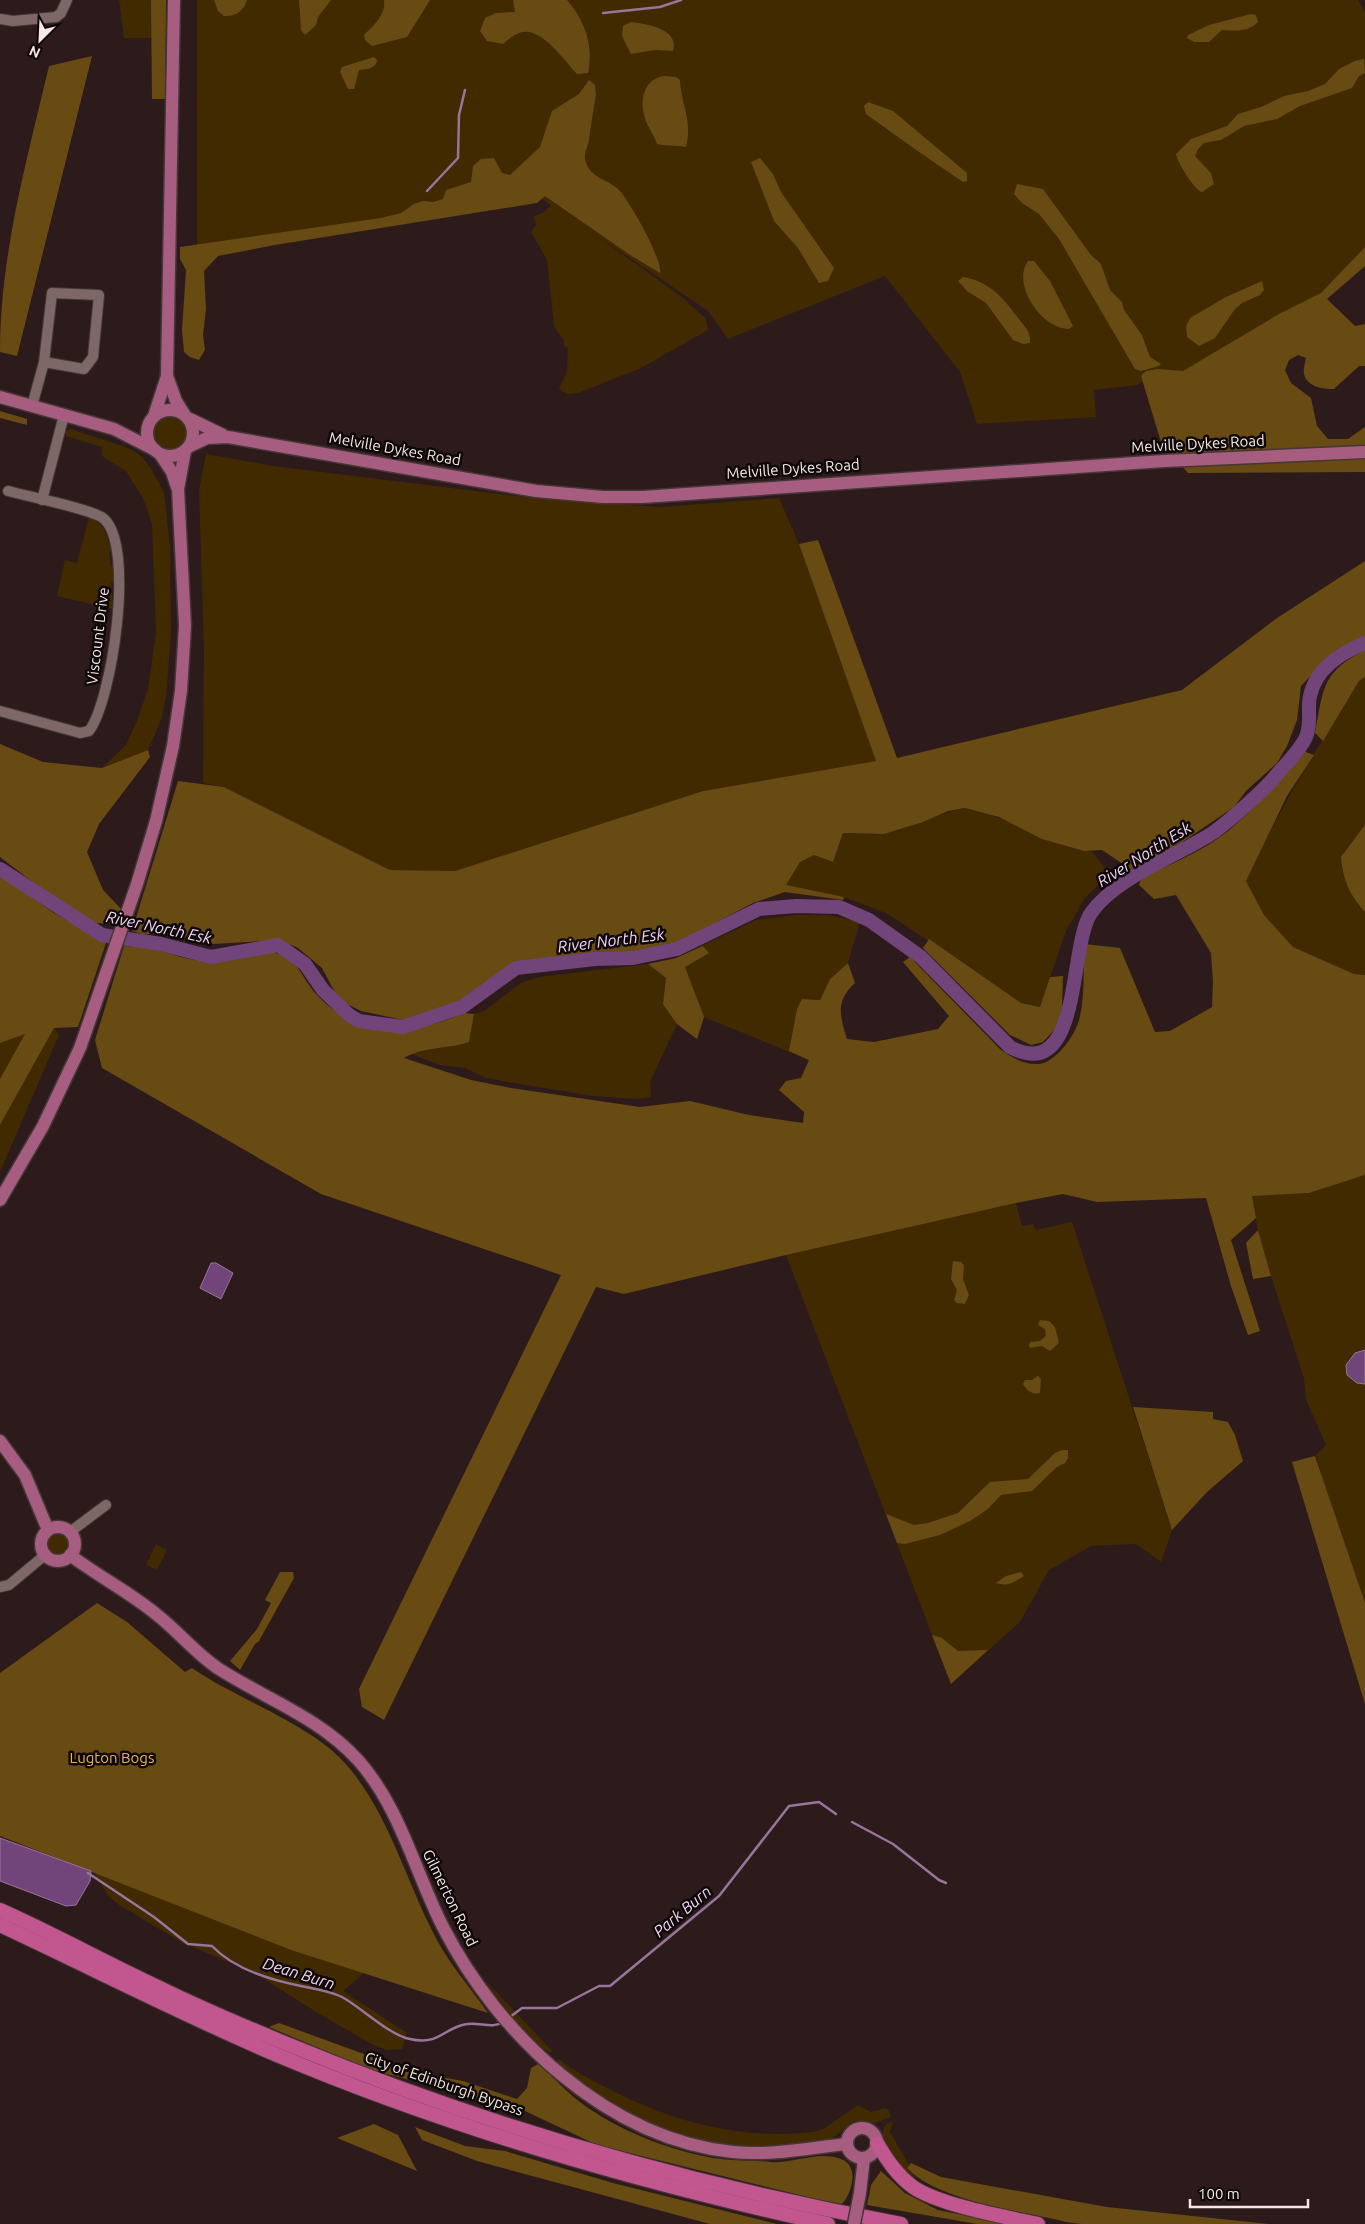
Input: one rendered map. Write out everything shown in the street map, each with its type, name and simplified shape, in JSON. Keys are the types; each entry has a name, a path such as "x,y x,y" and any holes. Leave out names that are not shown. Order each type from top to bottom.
{"highway":[{"name":"City of Edinburgh Bypass","path":"0,1910 214,2013 403,2089 602,2154 664,2171 779,2200 901,2224"},
{"name":"City of Edinburgh Bypass","path":"0,1925 226,2033 400,2103 504,2139 621,2174 828,2224"},
{"path":"877,2143 891,2166 902,2178 927,2195 1038,2224"}],"main road":[{"path":"174,0 167,376 147,433 157,452 172,472 178,489"},
{"path":"0,1200 43,1126 80,1048 137,884 156,821 173,746 181,691 185,626 178,489 187,449 194,437 194,428 176,401 167,376"},
{"path":"0,398 114,429 157,452 172,456 187,449"},
{"path":"114,429 134,428 169,409 187,416"},
{"name":"Melville Dykes Road","path":"187,416 228,437"},
{"name":"Melville Dykes Road","path":"187,449 207,438 228,437 536,491 603,497 643,497 1164,461 1365,452"},
{"path":"0,1441 25,1475 48,1530"},
{"path":"57,1527 70,1532 74,1546 70,1555 66,1558 55,1560 45,1555 41,1545 42,1539 48,1530 57,1527"},
{"name":"Gilmerton Road","path":"70,1555 91,1571 125,1591 158,1616 218,1668 304,1717 347,1748 374,1780 393,1814 442,1926 461,1959 507,2020 548,2063 589,2096 616,2114 656,2133 683,2142 732,2152 787,2152 847,2144"},
{"path":"864,2128 874,2133 877,2143 872,2154 864,2158 851,2153 847,2144 854,2130 864,2128"},
{"path":"854,2224 864,2158"}],"street":[{"path":"0,19 13,21 56,17 61,13 67,0"},
{"path":"32,406 44,362 52,293 98,295 93,357 84,369 44,362"},
{"path":"42,500 64,415"},
{"name":"Viscount Drive","path":"0,711 85,733 92,727 105,698 119,612 119,567 113,534 109,525 97,515 8,492"},
{"path":"70,1532 106,1505"},
{"path":"0,1587 9,1585 45,1555"}],"shaded area":[{"path":"119,0 152,0 153,38 124,38"},
{"path":"197,0 1358,0 1365,12 1365,259 1230,371 1153,375 1137,385 1094,390 1096,417 977,424 960,372 885,276 728,339 708,311 593,233 682,297 706,319 708,330 641,368 578,393 567,394 559,389 567,372 568,348 564,346 564,341 554,326 547,260 531,232 537,224 533,217 543,213 551,205 539,197 197,253"},
{"path":"170,416 182,421 187,433 182,445 170,450 158,445 153,433 158,421"},
{"path":"70,429 126,447 139,454 150,467 164,492 170,546 171,632 166,697 161,720 148,750 102,768 126,745 148,689 156,633 152,524 143,498 126,471 102,456 102,447 66,436 66,432"},
{"path":"206,454 273,466 533,498 660,507 779,498 799,544 877,761 703,791 455,871 390,870 224,787 203,783 204,649 199,490"},
{"path":"89,517 102,527 110,545 111,566 114,567 114,580 111,583 113,609 57,596 65,560 77,563"},
{"path":"1365,677 1365,975 1354,974 1293,947 1264,915 1246,881 1271,829 1299,779 1359,681"},
{"path":"965,808 995,816 1071,847 1092,851 1109,874 1084,899 1065,933 1040,1007 1021,1003 888,914 844,897 785,886 800,861 814,855 833,862 843,833 886,833"},
{"path":"796,915 830,915 860,922 848,963 830,979 820,1000 802,999 809,1060 704,1017 697,1039 677,1024 650,1082 651,1097 636,1099 593,1096 486,1078 465,1068 440,1065 411,1054 469,1042 474,1014 484,1011 521,983 539,977 648,964 666,978 676,958 756,920"},
{"path":"54,1028 59,1035 0,1172 0,1125"},
{"path":"26,1033 0,1079 0,1043"},
{"path":"1365,1175 1365,1612 1334,1522 1316,1455 1326,1445 1306,1400 1304,1378 1271,1276 1258,1230 1251,1195 1309,1193"},
{"path":"1016,1203 1022,1226 1033,1224 1036,1230 1072,1222 1172,1530 1161,1562 1136,1544 1091,1546 1049,1570 1020,1622 951,1684 786,1255"},
{"path":"211,1263 216,1263 233,1273 221,1299 200,1288"},
{"path":"1365,1350 1365,1384 1357,1383 1347,1375 1346,1365 1355,1353"},
{"path":"54,1533 62,1533 69,1540 69,1548 62,1555 54,1555 47,1548 47,1540"},
{"path":"156,1544 167,1550 157,1570 146,1565"},
{"path":"0,1838 91,1871 90,1881 76,1905 66,1906 0,1881"},
{"path":"93,1871 291,1950 364,1973 343,1991 407,2033 402,2049 387,2050 372,2044 321,2015 255,1973 183,1943 119,1905 109,1897"},
{"path":"486,1981 553,2052 546,2051 528,2035"},
{"path":"558,2058 588,2078 632,2100 682,2119 733,2131 786,2134 814,2132 825,2128 858,2105 871,2112 886,2108 891,2117 875,2123 854,2121 828,2140 801,2147 763,2148 734,2146 679,2134 652,2125 627,2113 603,2099 580,2082 557,2063"},
{"path":"893,2122 890,2132 909,2165 907,2168 917,2179 899,2165 885,2145 883,2130 887,2123"}],"green space":[{"path":"151,0 166,0 165,99 152,99"},
{"path":"214,0 247,0 241,10 235,14 224,16 218,11"},
{"path":"299,0 331,0 318,17 316,25 305,35 301,30"},
{"path":"384,0 430,0 407,37 372,46 365,40 364,35 381,15"},
{"path":"513,0 567,0 579,16 589,44 590,63 588,73 577,74 559,53 536,34 519,33 503,44 487,41 480,31 485,18 496,13 515,12"},
{"path":"1251,14 1256,15 1258,22 1250,28 1237,31 1222,30 1209,42 1194,42 1187,38 1188,35 1209,25"},
{"path":"631,22 653,26 667,33 672,37 673,51 655,50 631,54 622,36 623,26"},
{"path":"92,56 17,356 0,352 1,315 16,207 49,66"},
{"path":"374,57 377,60 375,65 371,68 359,70 354,89 348,89 340,72 342,67"},
{"path":"1364,59 1365,73 1359,76 1352,88 1300,106 1277,119 1244,126 1221,140 1204,143 1198,149 1195,156 1211,173 1214,184 1202,192 1195,187 1187,176 1176,154 1191,139 1227,126 1238,114 1261,107 1284,96 1308,91 1325,84 1339,69"},
{"path":"664,76 676,77 680,80 688,129 686,147 657,144 645,119 643,102 645,90 652,81"},
{"path":"589,80 595,85 596,95 585,154 587,166 590,171 615,187 625,197 651,244 660,266 660,273 630,255 545,196 537,203 275,245 218,256 204,271 206,309 203,335 205,350 199,360 190,357 184,352 182,330 186,270 180,259 180,247 381,218 401,213 414,204 423,201 433,202 443,199 446,190 471,182 473,166 481,159 494,158 502,173 510,175 540,147 552,111 579,94"},
{"path":"868,102 893,111 967,173 967,181 963,182 866,114 864,106"},
{"path":"760,158 773,174 781,192 834,268 828,281 819,283 798,248 774,221 751,162"},
{"path":"1017,184 1043,189 1091,255 1101,264 1110,290 1122,302 1124,310 1142,335 1150,357 1161,364 1159,366 1141,371 1135,369 1059,239 1039,214 1022,203 1014,194"},
{"path":"1365,247 1365,266 1327,299 1355,326 1365,324 1365,366 1359,366 1334,389 1320,388 1308,382 1304,372 1306,358 1298,355 1289,360 1285,370 1291,383 1311,398 1317,426 1328,439 1348,439 1365,427 1365,472 1188,473 1161,442 1141,376 1146,371 1157,369 1183,371 1279,314 1321,293"},
{"path":"1028,261 1034,261 1050,281 1073,326 1069,329 1049,322 1032,304 1026,293 1023,281"},
{"path":"963,277 973,279 996,292 1027,330 1030,336 1030,343 1023,344 1013,340 986,303 967,291 958,281"},
{"path":"1262,281 1264,290 1260,295 1242,303 1235,309 1215,338 1199,346 1187,337 1186,326 1190,318 1226,297"},
{"path":"0,411 27,419 27,425 0,418"},
{"path":"818,540 897,758 1182,690 1277,618 1365,561 1365,637 1336,650 1301,686 1297,720 1287,746 1277,763 1246,791 1234,807 1169,851 1132,870 1102,850 1084,851 1042,839 999,817 965,808 948,811 923,822 884,834 843,833 833,862 814,855 800,862 786,885 844,897 843,900 785,892 753,903 673,945 635,953 562,958 513,965 482,985 460,1003 430,1015 403,1020 361,1011 339,1000 322,968 298,948 279,940 214,944 170,934 142,934 132,931 178,781 224,787 390,870 455,871 703,791 876,761 799,544"},
{"path":"1365,650 1365,677 1359,681 1323,741 1315,733 1320,704 1327,683 1340,666"},
{"path":"0,744 43,762 102,768 148,750 150,757 99,824 87,852 103,890 121,909 114,924 96,923 64,906 0,857"},
{"path":"1303,751 1314,755 1287,796 1246,881 1264,915 1293,947 1354,974 1365,975 1365,1175 1309,1193 1252,1196 1256,1218 1231,1240 1260,1331 1248,1335 1231,1286 1206,1198 1097,1202 1063,1194 786,1255 624,1294 596,1287 384,1720 362,1707 359,1689 561,1275 321,1194 102,1068 95,1040 124,946 154,949 195,960 213,959 260,950 279,954 294,964 313,991 338,1013 372,1028 408,1029 427,1026 465,1013 474,1014 469,1042 427,1050 404,1058 471,1080 511,1088 640,1107 690,1101 749,1115 803,1123 804,1112 779,1090 786,1081 801,1078 809,1060 789,1051 797,1009 802,999 820,1000 830,979 848,963 855,983 844,996 841,1009 842,1023 847,1039 874,1042 938,1029 949,1016 903,962 910,957 1000,1049 1018,1060 1033,1064 1044,1063 1055,1056 1066,1045 1076,1028 1083,999 1084,944 1120,948 1155,1032 1170,1031 1212,1007 1211,953 1176,895 1154,899 1139,885 1141,879 1190,855 1225,834 1262,799"},
{"path":"1365,825 1365,912 1348,886 1343,873 1341,857"},
{"path":"0,875 54,913 106,943 78,1027 54,1028 0,1125 0,1079 25,1034 0,1043"},
{"path":"929,939 1021,1003 1040,1007 1050,977 1063,976 1062,1007 1058,1026 1043,1042 1031,1045 1010,1035 923,948"},
{"path":"703,946 709,953 685,967 704,1017 697,1039 677,1024 663,1004 666,978 648,964 676,958"},
{"path":"1258,1230 1271,1276 1253,1279 1246,1243"},
{"path":"953,1261 961,1262 964,1265 963,1279 969,1295 965,1304 957,1303 954,1300 957,1290 951,1279"},
{"path":"1040,1320 1049,1321 1055,1327 1059,1343 1050,1351 1042,1346 1030,1348 1029,1346 1030,1342 1040,1341 1046,1336 1045,1329 1038,1325"},
{"path":"1038,1376 1041,1379 1040,1393 1032,1393 1023,1384 1025,1380 1032,1380"},
{"path":"1133,1407 1213,1412 1213,1419 1228,1422 1235,1435 1243,1461 1207,1492 1172,1530"},
{"path":"1068,1450 1068,1458 1065,1463 1057,1467 1032,1491 1001,1495 988,1509 970,1521 940,1535 905,1544 897,1543 886,1514 914,1525 928,1523 958,1513 990,1482 1028,1479 1055,1453"},
{"path":"1315,1456 1365,1603 1365,1704 1292,1462"},
{"path":"280,1572 293,1572 294,1578 259,1641 255,1644 240,1670 230,1661 257,1629 271,1603 265,1600"},
{"path":"1021,1572 1024,1576 1014,1582 1007,1584 996,1583 1006,1576"},
{"name":"Lugton Bogs","path":"97,1603 127,1622 185,1672 192,1668 291,1723 328,1747 343,1761 359,1780 385,1824 438,1942 488,2013 291,1950 0,1836 0,1673"},
{"path":"932,1635 942,1638 958,1651 988,1650 951,1684"},
{"path":"279,2023 413,2072 463,2081 517,2099 527,2088 531,2068 538,2064 575,2098 594,2112 644,2138 678,2150 720,2159 779,2162 824,2156 833,2157 847,2162 851,2167 851,2187 842,2204 597,2145 523,2110 368,2069 269,2027"},
{"path":"374,2124 398,2135 417,2171 337,2138"},
{"path":"415,2127 465,2146 505,2151 613,2183 777,2224 710,2224 477,2161 422,2140"},
{"path":"911,2163 941,2177 1107,2207 1269,2224 1082,2224 1066,2222 959,2197 921,2179 907,2168"},
{"path":"881,2171 905,2193 938,2210 1008,2224 977,2224 867,2205 871,2185"}],"waterway":[{"path":"603,13 660,7 681,0"},
{"path":"427,191 458,158 459,115 465,90"},
{"name":"River North Esk","path":"0,869 102,935 161,944 211,957 278,945 305,964 323,990 349,1015 359,1021 403,1027 462,1007 516,968 595,959 633,958 677,949 759,909 796,906 839,907 869,920 921,957 1010,1047 1033,1054 1050,1047 1062,1030 1075,980 1084,930 1091,913 1102,900 1131,878 1214,832 1265,787 1293,756 1306,737 1309,727 1310,696 1318,677 1339,657 1365,643"},
{"name":"Park Burn","path":"510,2017 522,2008 557,2008 599,1986 610,1986 719,1896 789,1806 819,1802 836,1814"},
{"name":"Park Burn","path":"852,1822 893,1844 939,1880 946,1883"},
{"name":"Dean Burn","path":"88,1873 154,1917 188,1944 212,1946 231,1961 265,1977 342,1997 393,2032 410,2039 428,2040 467,2024 495,2025 504,2022"}]}
